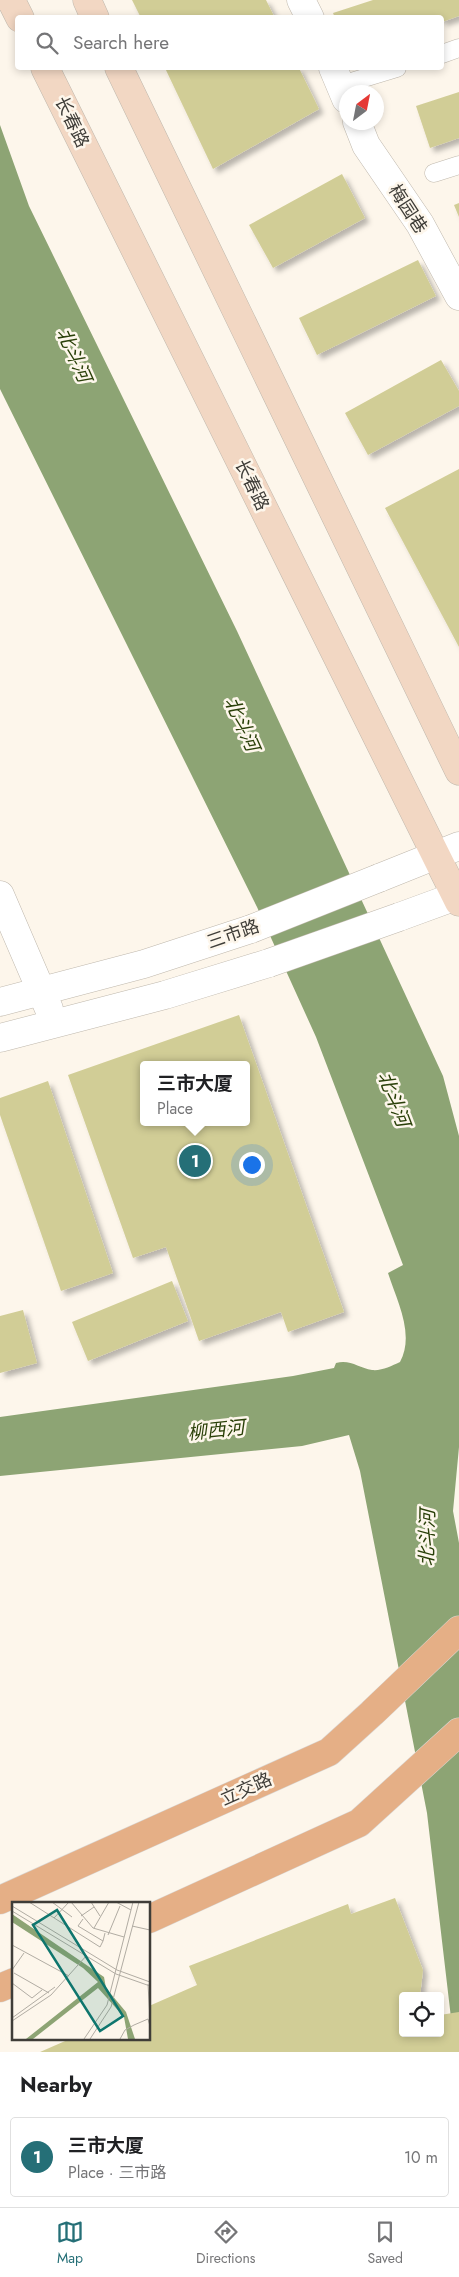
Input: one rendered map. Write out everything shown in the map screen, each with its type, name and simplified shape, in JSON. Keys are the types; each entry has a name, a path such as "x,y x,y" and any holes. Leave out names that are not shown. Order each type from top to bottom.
{"main road":[{"path":"12,0 19,15"},
{"path":"87,0 94,15"},
{"name":"长春路","path":"46,70 448,851 458,898"},
{"path":"120,70 459,771"},
{"name":"立交路","path":"0,1900 329,1752 372,1714 459,1630"},
{"path":"150,1919 359,1823 459,1732"},
{"path":"0,1988 12,1983"}],"street":[{"path":"301,0 308,15"},
{"name":"梅园巷","path":"359,130 366,145 420,224 459,296"},
{"name":"三市路","path":"0,1002 42,993 144,964 251,929 448,851"},
{"path":"0,895 56,1024"},
{"path":"0,1038 56,1024 269,963 458,898"}],"lane":[{"path":"444,53 459,48"},
{"path":"340,84 390,70"},
{"path":"434,173 459,165"}],"water":[{"path":"0,125 29,206 237,631 443,1076 459,1136 459,1447 453,1511 459,1543 459,2052 455,2052 427,1813 360,1471 349,1435 302,1446 0,1476 0,1417 293,1376 334,1368 336,1363 341,1362 379,1370 400,1362 406,1340 400,1306 388,1273 403,1265 316,1037 257,907 0,389"}],"building":[{"path":"132,0 266,0 274,15 140,15"},
{"path":"373,0 459,0 459,16 444,21 444,15 334,15 333,13"},
{"path":"166,70 300,70 319,109 213,169"},
{"path":"459,92 459,138 430,148 416,106"},
{"path":"342,174 365,218 273,268 249,225"},
{"path":"459,203 459,217 454,205"},
{"path":"418,260 436,296 317,355 299,318"},
{"path":"441,360 459,391 459,406 368,455 345,413"},
{"path":"459,469 459,647 385,508"},
{"path":"239,1015 344,1312 288,1332 281,1312 199,1341 166,1247 133,1258 68,1075"},
{"path":"48,1081 113,1273 61,1291 0,1115 0,1098"},
{"path":"172,1281 188,1321 88,1361 72,1322"},
{"path":"23,1310 37,1363 0,1373 0,1316"},
{"path":"395,1898 423,1970 420,1992 399,1992 399,2037 444,2037 444,2014 459,2012 459,2052 40,2052 67,2040 150,2040 150,2006 197,1985 189,1966 348,1904 351,1914"}],"place":[{"name":"三市大厦","path":"195,1161"}],"water label":[{"name":"北斗河","path":"74,355"},
{"name":"北斗河","path":"242,724"},
{"name":"北斗河","path":"394,1099"},
{"name":"柳西河","path":"216,1430"},
{"name":"北斗河","path":"427,1538"}]}
